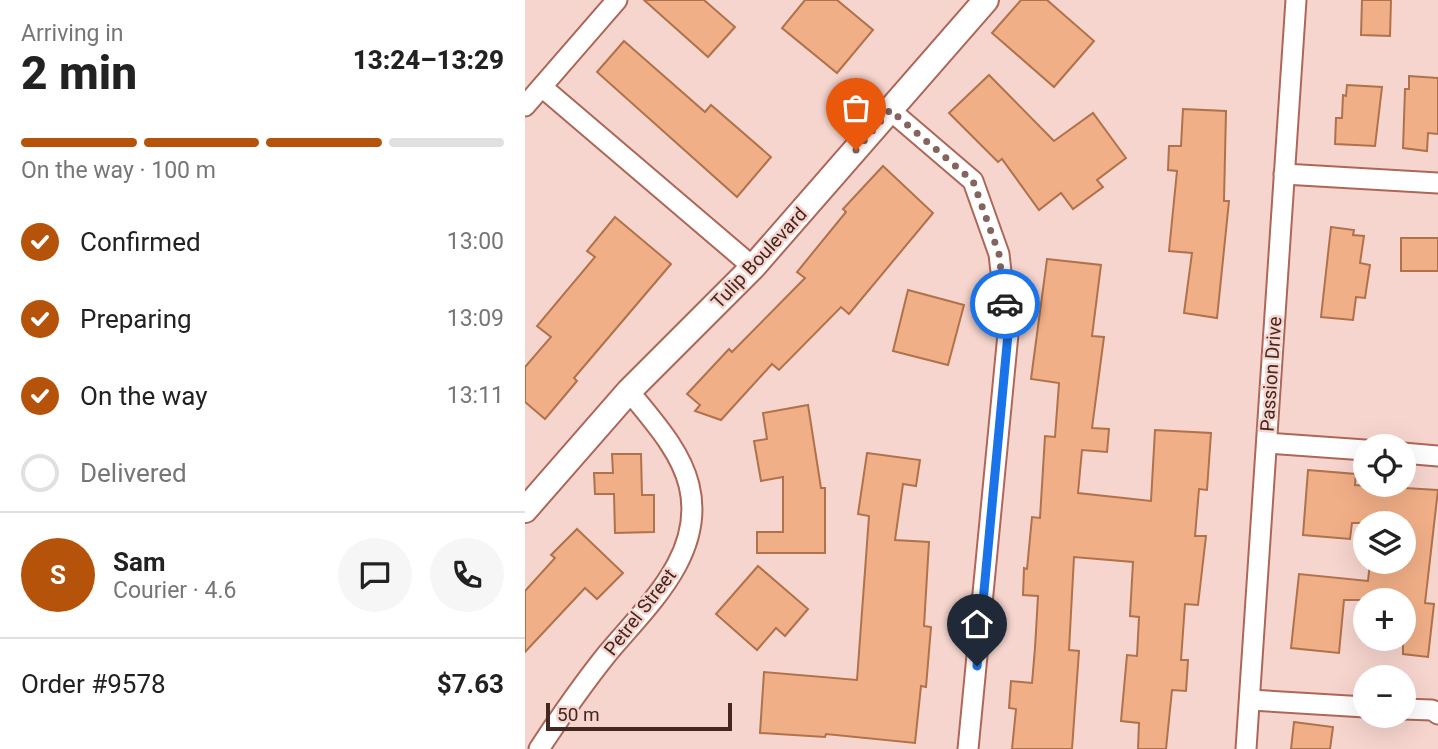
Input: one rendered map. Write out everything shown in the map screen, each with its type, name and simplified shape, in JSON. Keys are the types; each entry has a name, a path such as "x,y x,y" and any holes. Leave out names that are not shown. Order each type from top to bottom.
{"street":[{"path":"525,106 617,0"},
{"name":"Tulip Boulevard","path":"525,510 629,391 753,267 986,0"},
{"name":"Passion Drive","path":"1246,749 1296,0"},
{"path":"542,87 753,267"},
{"path":"890,110 973,181 999,254 1004,294 1008,334 968,749"},
{"path":"1284,174 1438,183"},
{"name":"Petrel Street","path":"538,749 607,655 678,566 693,516 689,484 680,460 629,391"},
{"path":"1267,443 1353,449"},
{"path":"1416,454 1438,456"},
{"path":"1250,700 1353,705"},
{"path":"1416,709 1431,710 1438,714"}],"building":[{"path":"644,0 704,0 735,27 708,57"},
{"path":"805,0 837,0 873,30 837,73 782,28"},
{"path":"1021,0 1047,0 1094,41 1054,87 992,33"},
{"path":"1362,0 1391,0 1390,36 1361,35"},
{"path":"624,41 705,112 711,105 771,157 737,197 597,72"},
{"path":"989,75 1054,141 1093,113 1126,158 1097,180 1103,187 1073,209 1061,193 1039,210 1002,159 998,162 949,113"},
{"path":"1409,76 1438,78 1438,134 1428,133 1427,151 1403,148 1405,89 1409,89"},
{"path":"1347,85 1382,87 1375,146 1335,144 1336,118 1342,118 1343,95 1346,96"},
{"path":"1183,109 1226,111 1224,201 1229,201 1217,318 1184,313 1192,253 1169,251 1177,171 1168,170 1169,146 1181,146"},
{"path":"883,166 933,213 849,314 841,307 779,370 772,364 721,420 695,411 700,405 687,394 729,349 732,352 805,278 797,272 846,212 843,209"},
{"path":"615,217 671,264 574,378 577,381 545,419 525,402 525,367 551,337 537,326 595,257 587,251"},
{"path":"1331,227 1354,230 1353,235 1364,236 1360,263 1370,265 1365,298 1356,297 1353,320 1321,317"},
{"path":"1401,238 1438,238 1438,271 1401,271"},
{"path":"1047,259 1101,265 1092,336 1104,337 1092,428 1109,429 1107,452 1082,450 1078,493 1151,501 1155,430 1211,433 1207,490 1199,489 1195,536 1206,536 1198,605 1185,604 1181,660 1188,660 1186,691 1172,690 1166,749 1138,749 1139,723 1121,721 1127,655 1137,656 1139,617 1130,616 1133,562 1074,557 1069,650 1079,651 1072,749 1012,749 1016,709 1009,708 1011,681 1032,683 1038,596 1023,595 1024,568 1027,569 1032,517 1040,518 1045,436 1055,437 1059,383 1031,379"},
{"path":"908,290 964,305 948,365 893,351"},
{"path":"808,405 821,488 825,488 825,553 757,553 757,532 783,532 783,477 761,481 754,441 767,439 763,413"},
{"path":"867,453 920,460 916,486 903,484 895,540 929,542 924,626 931,627 926,687 921,686 915,743 826,734 825,737 760,733 764,672 857,680 869,516 858,514"},
{"path":"612,454 641,454 642,495 654,495 654,532 615,533 614,494 595,494 594,473 613,473"},
{"path":"1308,470 1353,474 1353,497 1416,497 1416,489 1438,490 1425,603 1434,604 1428,657 1403,654 1403,651 1416,651 1416,588 1353,588 1353,600 1344,600 1339,653 1291,648 1299,574 1368,581 1369,574 1416,574 1416,511 1353,511 1350,539 1303,535"},
{"path":"577,529 623,573 597,599 585,588 525,652 525,591 555,558 551,555"},
{"path":"758,566 808,609 785,636 776,628 757,650 716,614"},
{"path":"1294,722 1333,727 1330,749 1291,749"}],"way so far":[{"path":"856,150 890,110 973,181 999,254 1005,304"}],"route":[{"path":"977,666 1008,334 1005,304"}]}
